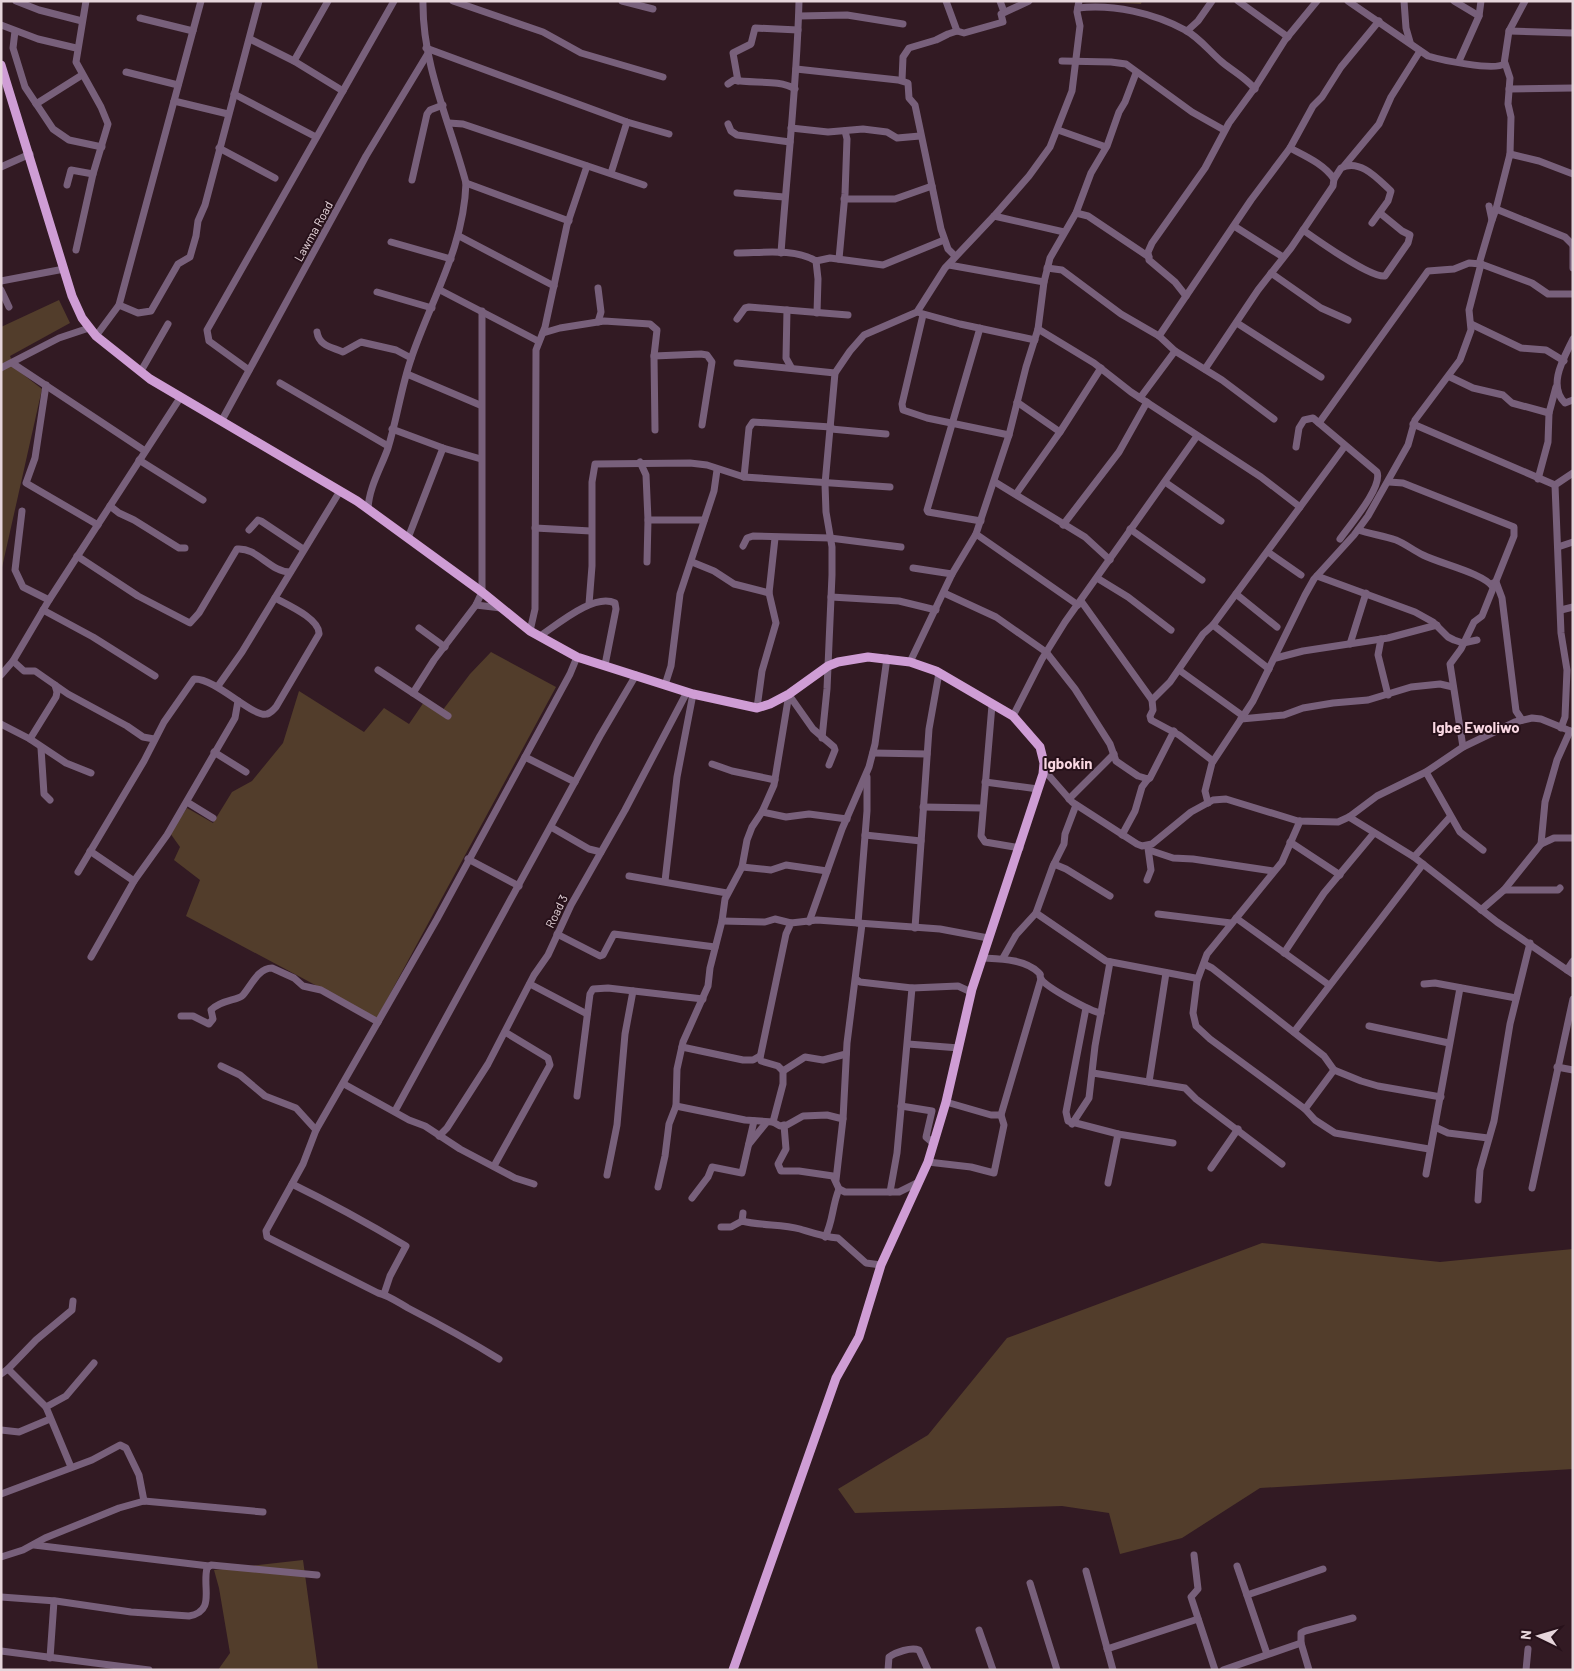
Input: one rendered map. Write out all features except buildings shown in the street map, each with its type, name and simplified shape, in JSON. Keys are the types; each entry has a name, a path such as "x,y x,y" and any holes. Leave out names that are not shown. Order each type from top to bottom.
{"main road":[{"path":"1,65 4,83 30,154 78,312 96,336 180,398 222,420 357,501 482,592 530,631 577,657 665,686 757,708 770,704 788,694 828,666 858,658 887,658 910,662 939,673 1013,716 1040,747 1044,755 1044,770 1020,848 971,992 946,1102 928,1162 882,1265 859,1337 836,1378 733,1670"}],"street":[{"path":"16,1 39,10 82,21"},
{"path":"76,250 108,124 102,107 76,62 76,48 86,1"},
{"path":"96,336 119,305 202,1"},
{"path":"119,305 138,313 151,311 178,264 189,259 259,1"},
{"path":"294,61 328,1"},
{"path":"249,370 209,341 206,330 250,258 316,137 394,1"},
{"path":"368,509 369,496 388,446 411,358 440,290 464,213 466,183 450,123 427,52 422,22 423,1"},
{"path":"452,1 543,32 581,53 663,77"},
{"path":"622,1 653,9"},
{"path":"781,253 784,197 796,69 799,1"},
{"path":"946,1 957,31"},
{"path":"1000,1 1004,12"},
{"path":"901,79 903,57 906,50 957,31 964,34 1004,22 1001,14 1030,1"},
{"path":"1187,31 1198,22 1212,1"},
{"path":"1238,1 1288,37"},
{"path":"1186,296 1175,282 1151,263 1149,257 1152,243 1204,168 1224,130 1288,37 1316,1"},
{"path":"1348,1 1410,42 1420,51 1443,60 1496,68 1505,63"},
{"path":"1404,1 1406,28 1410,42"},
{"path":"1460,62 1478,16 1481,1"},
{"path":"1208,803 1205,791 1213,761 1242,718 1276,658 1305,594 1358,530 1389,482 1408,445 1413,424 1436,392 1450,377 1460,360 1472,327 1469,310 1492,220 1493,208 1510,154 1512,117 1508,104 1510,78 1505,63 1509,31 1525,1"},
{"path":"1458,2 1478,16"},
{"path":"1009,435 926,418 904,410 902,404 920,314 949,265 1029,176 1050,147 1058,130 1072,91 1074,61 1080,26 1079,5 1140,12 1187,31 1228,67 1243,76 1254,89"},
{"path":"799,16 847,15 903,24"},
{"path":"140,18 193,32"},
{"path":"1159,336 1290,148 1313,106 1379,21"},
{"path":"1,25 15,31 76,48"},
{"path":"738,81 733,53 751,44 755,28 798,30"},
{"path":"15,31 14,53 25,87 53,130 61,136 102,148"},
{"path":"1509,31 1573,33"},
{"path":"250,39 294,61 343,91"},
{"path":"1205,369 1324,200 1334,179 1379,124 1391,97 1420,51"},
{"path":"427,52 627,122 669,134"},
{"name":"Lawma Road","path":"222,420 366,156 427,52"},
{"path":"1062,61 1119,62 1126,64 1192,112 1224,130"},
{"path":"796,69 901,79 908,83 909,98 915,105 920,136 925,150 944,240 956,256"},
{"path":"126,72 178,85"},
{"path":"910,662 952,574 976,534 981,521 1009,435 1038,329 1047,268 1064,232 1076,213 1091,174 1106,147 1118,112 1125,102 1136,73"},
{"path":"36,104 82,75"},
{"path":"728,84 738,81 743,83 787,85 794,89"},
{"path":"1509,89 1573,88"},
{"path":"234,94 316,137"},
{"path":"174,102 228,114"},
{"path":"412,180 427,114 430,110 443,105"},
{"path":"611,173 627,122"},
{"path":"450,123 463,124 644,185"},
{"path":"728,124 731,131 737,134 790,142"},
{"path":"791,128 828,132 863,129 887,132 897,138 920,136"},
{"path":"1058,130 1106,147"},
{"path":"839,259 844,198 846,131"},
{"path":"219,148 274,178"},
{"path":"1290,148 1308,156 1334,179"},
{"path":"1,167 30,154"},
{"path":"1510,154 1539,161 1573,174"},
{"path":"1344,166 1355,165 1366,170 1390,190 1388,201 1372,223"},
{"path":"530,631 535,609 536,360 538,341 544,330 569,221 587,166"},
{"path":"67,185 71,170 94,174"},
{"path":"466,183 569,221"},
{"path":"844,198 895,199 932,186"},
{"path":"737,193 784,197"},
{"path":"1493,208 1564,238 1573,245 1573,268"},
{"path":"1076,213 1088,216 1149,257"},
{"path":"1303,230 1350,260 1379,276 1384,276 1408,243 1410,235 1402,232 1380,213"},
{"path":"994,216 1064,232"},
{"path":"1234,226 1283,257"},
{"path":"458,236 554,286"},
{"path":"737,253 781,253 807,256 816,261 825,258 884,264 944,240"},
{"path":"391,242 450,259"},
{"path":"816,261 818,279 816,313"},
{"path":"1318,424 1425,273 1454,269 1469,263 1480,264 1532,284 1548,294 1573,294"},
{"path":"949,265 1044,282"},
{"path":"1047,268 1062,270 1121,314 1159,336 1175,351 1205,369 1274,419"},
{"path":"1,281 64,269"},
{"path":"1271,273 1321,308 1348,320"},
{"path":"598,288 600,312 598,322"},
{"path":"1,290 9,307"},
{"path":"440,290 538,341"},
{"path":"377,292 432,308"},
{"path":"737,319 745,308 749,307 848,315"},
{"path":"787,310 786,358 791,367"},
{"path":"413,693 476,605 482,592 480,405 482,311"},
{"path":"822,738 828,666 832,547 826,484 835,373 864,335 920,314 1035,340"},
{"path":"544,330 614,321 653,325 657,330 654,356 654,430"},
{"path":"1237,323 1321,377"},
{"path":"141,371 168,324"},
{"path":"1472,327 1521,348 1546,350 1564,361"},
{"path":"1,368 59,338 89,328"},
{"path":"980,328 954,423 927,510 937,515 981,521"},
{"path":"1038,329 1101,368 1143,400 1257,474 1300,507"},
{"path":"318,332 318,338 322,343 343,352 361,342 396,350 411,358"},
{"path":"1538,479 1548,442 1549,413 1564,361 1573,339"},
{"path":"1063,525 1119,452 1143,400 1175,351"},
{"path":"654,356 701,354 707,355 712,362 702,425"},
{"path":"12,363 145,451"},
{"path":"737,363 791,367 835,373"},
{"path":"1016,494 1060,432 1101,368"},
{"path":"407,374 480,405"},
{"path":"1450,377 1473,388 1503,395 1512,403 1549,413"},
{"path":"280,383 388,446"},
{"path":"46,385 35,458 26,483 98,525"},
{"path":"1556,387 1565,403 1573,400"},
{"path":"1,676 13,661 49,600 180,398"},
{"path":"1017,402 1060,432"},
{"path":"1296,447 1299,428 1304,420 1312,418 1373,467 1379,477 1363,507 1340,539"},
{"path":"744,477 749,428 753,422 886,434"},
{"path":"1413,424 1555,485"},
{"path":"392,429 443,448 481,459"},
{"path":"1013,716 1046,652 1130,529 1197,436"},
{"path":"1213,761 1174,732 1154,723 1150,718 1152,700 1179,670 1203,634 1213,625 1345,446"},
{"path":"408,538 443,448"},
{"path":"139,460 203,500"},
{"path":"589,604 594,465 640,462 690,463 708,465 717,470 744,477 890,487"},
{"path":"640,462 646,475 647,562"},
{"path":"665,686 671,666 679,598 714,491 717,470"},
{"path":"1555,485 1573,473"},
{"path":"995,482 1085,537 1110,560"},
{"path":"1165,482 1221,521"},
{"path":"1389,482 1402,483 1514,528 1514,536 1493,584 1482,616 1474,622 1450,664 1463,747"},
{"path":"1555,485 1561,633 1569,677 1562,728"},
{"path":"218,686 276,598 303,549 340,491"},
{"path":"357,501 369,496"},
{"path":"110,506 179,548 185,548"},
{"path":"22,511 15,570 23,587 49,600"},
{"path":"249,530 258,520 261,521 303,549"},
{"path":"648,520 704,520"},
{"path":"535,528 591,531"},
{"path":"1130,529 1202,580"},
{"path":"1358,530 1401,542 1425,556 1457,569 1470,572 1493,584 1502,598 1516,710 1522,720"},
{"path":"976,534 1080,603 1152,700"},
{"path":"743,546 750,536 830,538 901,547"},
{"path":"757,708 764,662 776,623 769,593 775,538"},
{"path":"1558,547 1573,542"},
{"path":"78,556 138,596 190,623 200,613 237,549 247,550 281,571 290,572"},
{"path":"1268,552 1301,575"},
{"path":"692,562 714,571 734,584 769,593"},
{"path":"913,568 952,574"},
{"path":"1318,576 1366,593 1433,624 1448,637 1463,643 1477,640"},
{"path":"469,583 481,578"},
{"path":"1097,578 1128,597 1171,630"},
{"path":"944,592 996,617 1046,652 1076,689 1110,744 1116,761 1140,777 1148,779"},
{"path":"1350,644 1366,593"},
{"path":"1236,594 1277,627"},
{"path":"831,597 899,601 936,610"},
{"path":"78,872 144,761 154,739 194,679 218,686 238,701 263,715 270,713 319,634 319,626 315,622 276,598"},
{"path":"540,636 589,604 610,600 615,603 614,626 605,665"},
{"path":"476,605 502,608"},
{"path":"1561,610 1573,606"},
{"path":"43,610 93,637 155,676"},
{"path":"1276,658 1350,644 1379,641 1427,629 1433,624"},
{"path":"1213,625 1269,670"},
{"path":"419,628 445,647"},
{"path":"1379,641 1378,655 1383,682 1388,695"},
{"path":"499,1359 384,1294 378,1293 286,1245 267,1238 266,1231 308,1153 316,1130 344,1087 570,674 577,657"},
{"path":"809,922 873,752 887,658"},
{"path":"13,661 24,671 35,671 68,694 143,737 154,739"},
{"path":"378,670 448,716"},
{"path":"1179,670 1242,718 1284,715 1303,708 1388,695 1411,687 1440,684 1453,687"},
{"path":"915,928 927,754 939,673"},
{"path":"394,1111 575,782 636,676"},
{"path":"1378,697 1383,682"},
{"path":"30,739 56,697 55,685"},
{"path":"665,881 677,777 690,693"},
{"name":"Road 3","path":"439,1136 459,1110 505,1032 530,984 548,955 595,861 690,693"},
{"path":"788,694 822,738 835,750 829,764"},
{"path":"658,1187 665,1156 669,1124 676,1106 677,1068 682,1047 710,981 710,968 714,947 728,893 742,867 748,834 762,812 775,780 778,750 788,694"},
{"path":"91,957 134,881 187,802 237,714 238,701"},
{"path":"992,705 981,836 983,840 1020,848"},
{"path":"1148,848 1191,812 1217,799 1226,799 1300,822 1328,823 1349,816 1377,796 1426,772 1463,747 1522,720 1541,719 1571,732 1557,760 1545,802 1541,844"},
{"path":"1,724 30,739 66,763 91,773"},
{"path":"1122,835 1135,811 1142,787 1174,732"},
{"path":"41,748 44,794 50,800"},
{"path":"214,752 246,772"},
{"path":"873,752 927,754"},
{"path":"1069,798 1114,754"},
{"path":"525,757 575,782"},
{"path":"712,764 732,771 775,780"},
{"path":"1044,770 1076,805 1137,844 1173,858 1193,858 1273,871"},
{"path":"836,1180 843,1118 846,1054 856,982 867,772"},
{"path":"1426,772 1460,832 1483,850"},
{"path":"1140,777 1142,787"},
{"path":"985,782 1038,789"},
{"path":"187,802 213,818"},
{"path":"1003,958 1016,934 1036,913 1054,864 1064,844 1065,834 1076,805"},
{"path":"923,807 982,808"},
{"path":"762,812 786,817 808,814 847,819"},
{"path":"1349,816 1414,857 1481,910 1570,972 1573,961"},
{"path":"1414,857 1450,817"},
{"path":"1300,822 1282,862 1208,954 1194,997 1194,1021 1196,1026 1210,1039 1305,1108 1315,1120 1335,1133 1429,1149"},
{"path":"551,827 589,849 601,852"},
{"path":"1284,953 1340,875 1374,833"},
{"path":"865,836 921,840"},
{"path":"1481,910 1504,890 1541,844 1554,838 1573,838"},
{"path":"1290,842 1340,875"},
{"path":"1147,880 1151,870 1148,848"},
{"path":"589,849 595,861"},
{"path":"90,852 134,881"},
{"path":"468,859 519,886"},
{"path":"1054,864 1066,869 1110,896"},
{"path":"1294,1032 1423,864"},
{"path":"742,867 771,870 786,865 827,871"},
{"path":"629,876 728,893"},
{"path":"1504,890 1558,890 1560,888"},
{"path":"1036,913 1110,962 1195,978"},
{"path":"1158,914 1234,920 1329,985"},
{"path":"722,921 765,922 775,919 791,923 860,923 948,930 988,938"},
{"path":"749,1145 769,1122 782,1084 783,1071 778,1066 761,1061 760,1056 786,934 791,923"},
{"path":"557,934 600,956 603,955 614,934 714,947"},
{"path":"1478,1200 1480,1170 1494,1120 1498,1081 1530,943"},
{"path":"983,958 1003,958 1035,970 1041,979 1086,1008 1101,1013"},
{"path":"1072,1124 1089,1098 1110,962"},
{"path":"1204,964 1212,968 1324,1056 1334,1070 1378,1086 1441,1097"},
{"path":"181,1016 193,1016 209,1024 213,1019 211,1010 213,1008 227,1000 243,996 261,973 272,968 294,978 303,986 321,990 378,1022"},
{"path":"1149,1082 1166,973"},
{"path":"928,1162 971,1167 994,1173 1004,1124 1001,1115 1041,979"},
{"path":"856,982 912,988 954,986 971,992"},
{"path":"1424,984 1436,983 1516,998"},
{"path":"530,984 587,1014"},
{"path":"577,1096 587,1014 593,988 703,999"},
{"path":"892,1190 908,1044 912,988"},
{"path":"1426,1174 1449,1043 1454,1030 1460,988"},
{"path":"607,1175 618,1116 625,1034 633,991"},
{"path":"1532,1188 1573,998"},
{"path":"1086,1008 1066,1112 1068,1121 1072,1124 1118,1134 1173,1143"},
{"path":"1369,1026 1449,1043"},
{"path":"494,1166 550,1066 548,1058 505,1032"},
{"path":"908,1044 959,1048"},
{"path":"682,1047 743,1060 753,1060 760,1056"},
{"path":"783,1071 805,1057 823,1060 846,1054"},
{"path":"221,1066 240,1075 265,1096 296,1108 316,1130"},
{"path":"1557,1067 1573,1070"},
{"path":"1305,1108 1334,1070"},
{"path":"1093,1073 1185,1088 1196,1099 1282,1164"},
{"path":"344,1087 394,1111 408,1120 425,1126 460,1149 515,1178 534,1184"},
{"path":"946,1102 991,1115 1001,1115"},
{"path":"676,1106 784,1126 803,1116 843,1118"},
{"path":"901,1106 932,1111 926,1137 933,1143"},
{"path":"692,1198 708,1177 712,1167 742,1173 754,1121"},
{"path":"784,1126 786,1150 778,1164 780,1170 826,1174 833,1176 836,1180 839,1189 834,1201 831,1225 825,1237"},
{"path":"1435,1127 1448,1133 1488,1138"},
{"path":"1211,1168 1238,1129"},
{"path":"1108,1182 1118,1134"},
{"path":"839,1189 856,1193 892,1190 920,1182"},
{"path":"292,1184 326,1200 347,1214 406,1246 390,1276 384,1294"},
{"path":"742,1221 743,1213"},
{"path":"722,1227 731,1227 742,1221 758,1226 799,1229 825,1237 839,1238 866,1263 882,1265"},
{"path":"1,1374 36,1340 72,1310 73,1301"},
{"path":"46,1407 66,1396 94,1363"},
{"path":"8,1368 46,1407 72,1467"},
{"path":"1,1430 19,1432 50,1419"},
{"path":"1,1435 10,1432"},
{"path":"1,1494 72,1467 117,1446 123,1446 139,1475 144,1501"},
{"path":"1,1557 34,1545 54,1534 144,1501 263,1512"},
{"path":"34,1545 208,1566 216,1565 318,1574"},
{"path":"1194,1555 1198,1589 1191,1597 1215,1670"},
{"path":"1,1597 54,1601 131,1612 194,1615 202,1612 205,1606 208,1566"},
{"path":"1236,1566 1267,1654"},
{"path":"1247,1595 1323,1569"},
{"path":"1086,1571 1113,1670"},
{"path":"1030,1583 1058,1670"},
{"path":"50,1658 54,1601"},
{"path":"1107,1649 1198,1618"},
{"path":"1309,1670 1301,1643 1301,1633 1353,1618"},
{"path":"979,1630 993,1670"},
{"path":"1223,1670 1301,1643"},
{"path":"888,1670 889,1657 894,1653 914,1648 919,1650 928,1670"},
{"path":"1526,1670 1528,1649"},
{"path":"1,1651 149,1670"}],"shaded area":[{"path":"1084,1 1142,1 1141,4"},
{"path":"59,300 70,323 10,356 16,369 42,389 1,572 1,327"},
{"path":"491,652 556,687 377,1018 186,916 200,880 174,860 180,847 170,833 187,808 213,823 232,792 252,781 283,743 299,691 364,732 384,708 409,724 424,702 442,711 470,674"},
{"path":"1262,1243 1440,1262 1573,1249 1573,1469 1260,1488 1182,1538 1120,1554 1109,1513 1062,1506 855,1513 838,1489 928,1435 1007,1338"},
{"path":"303,1560 318,1670 218,1670 230,1653 219,1588 214,1570"}],"district":[{"name":"Igbe Ewoliwo","path":"1476,727"},
{"name":"Igbokin","path":"1068,763"}]}
